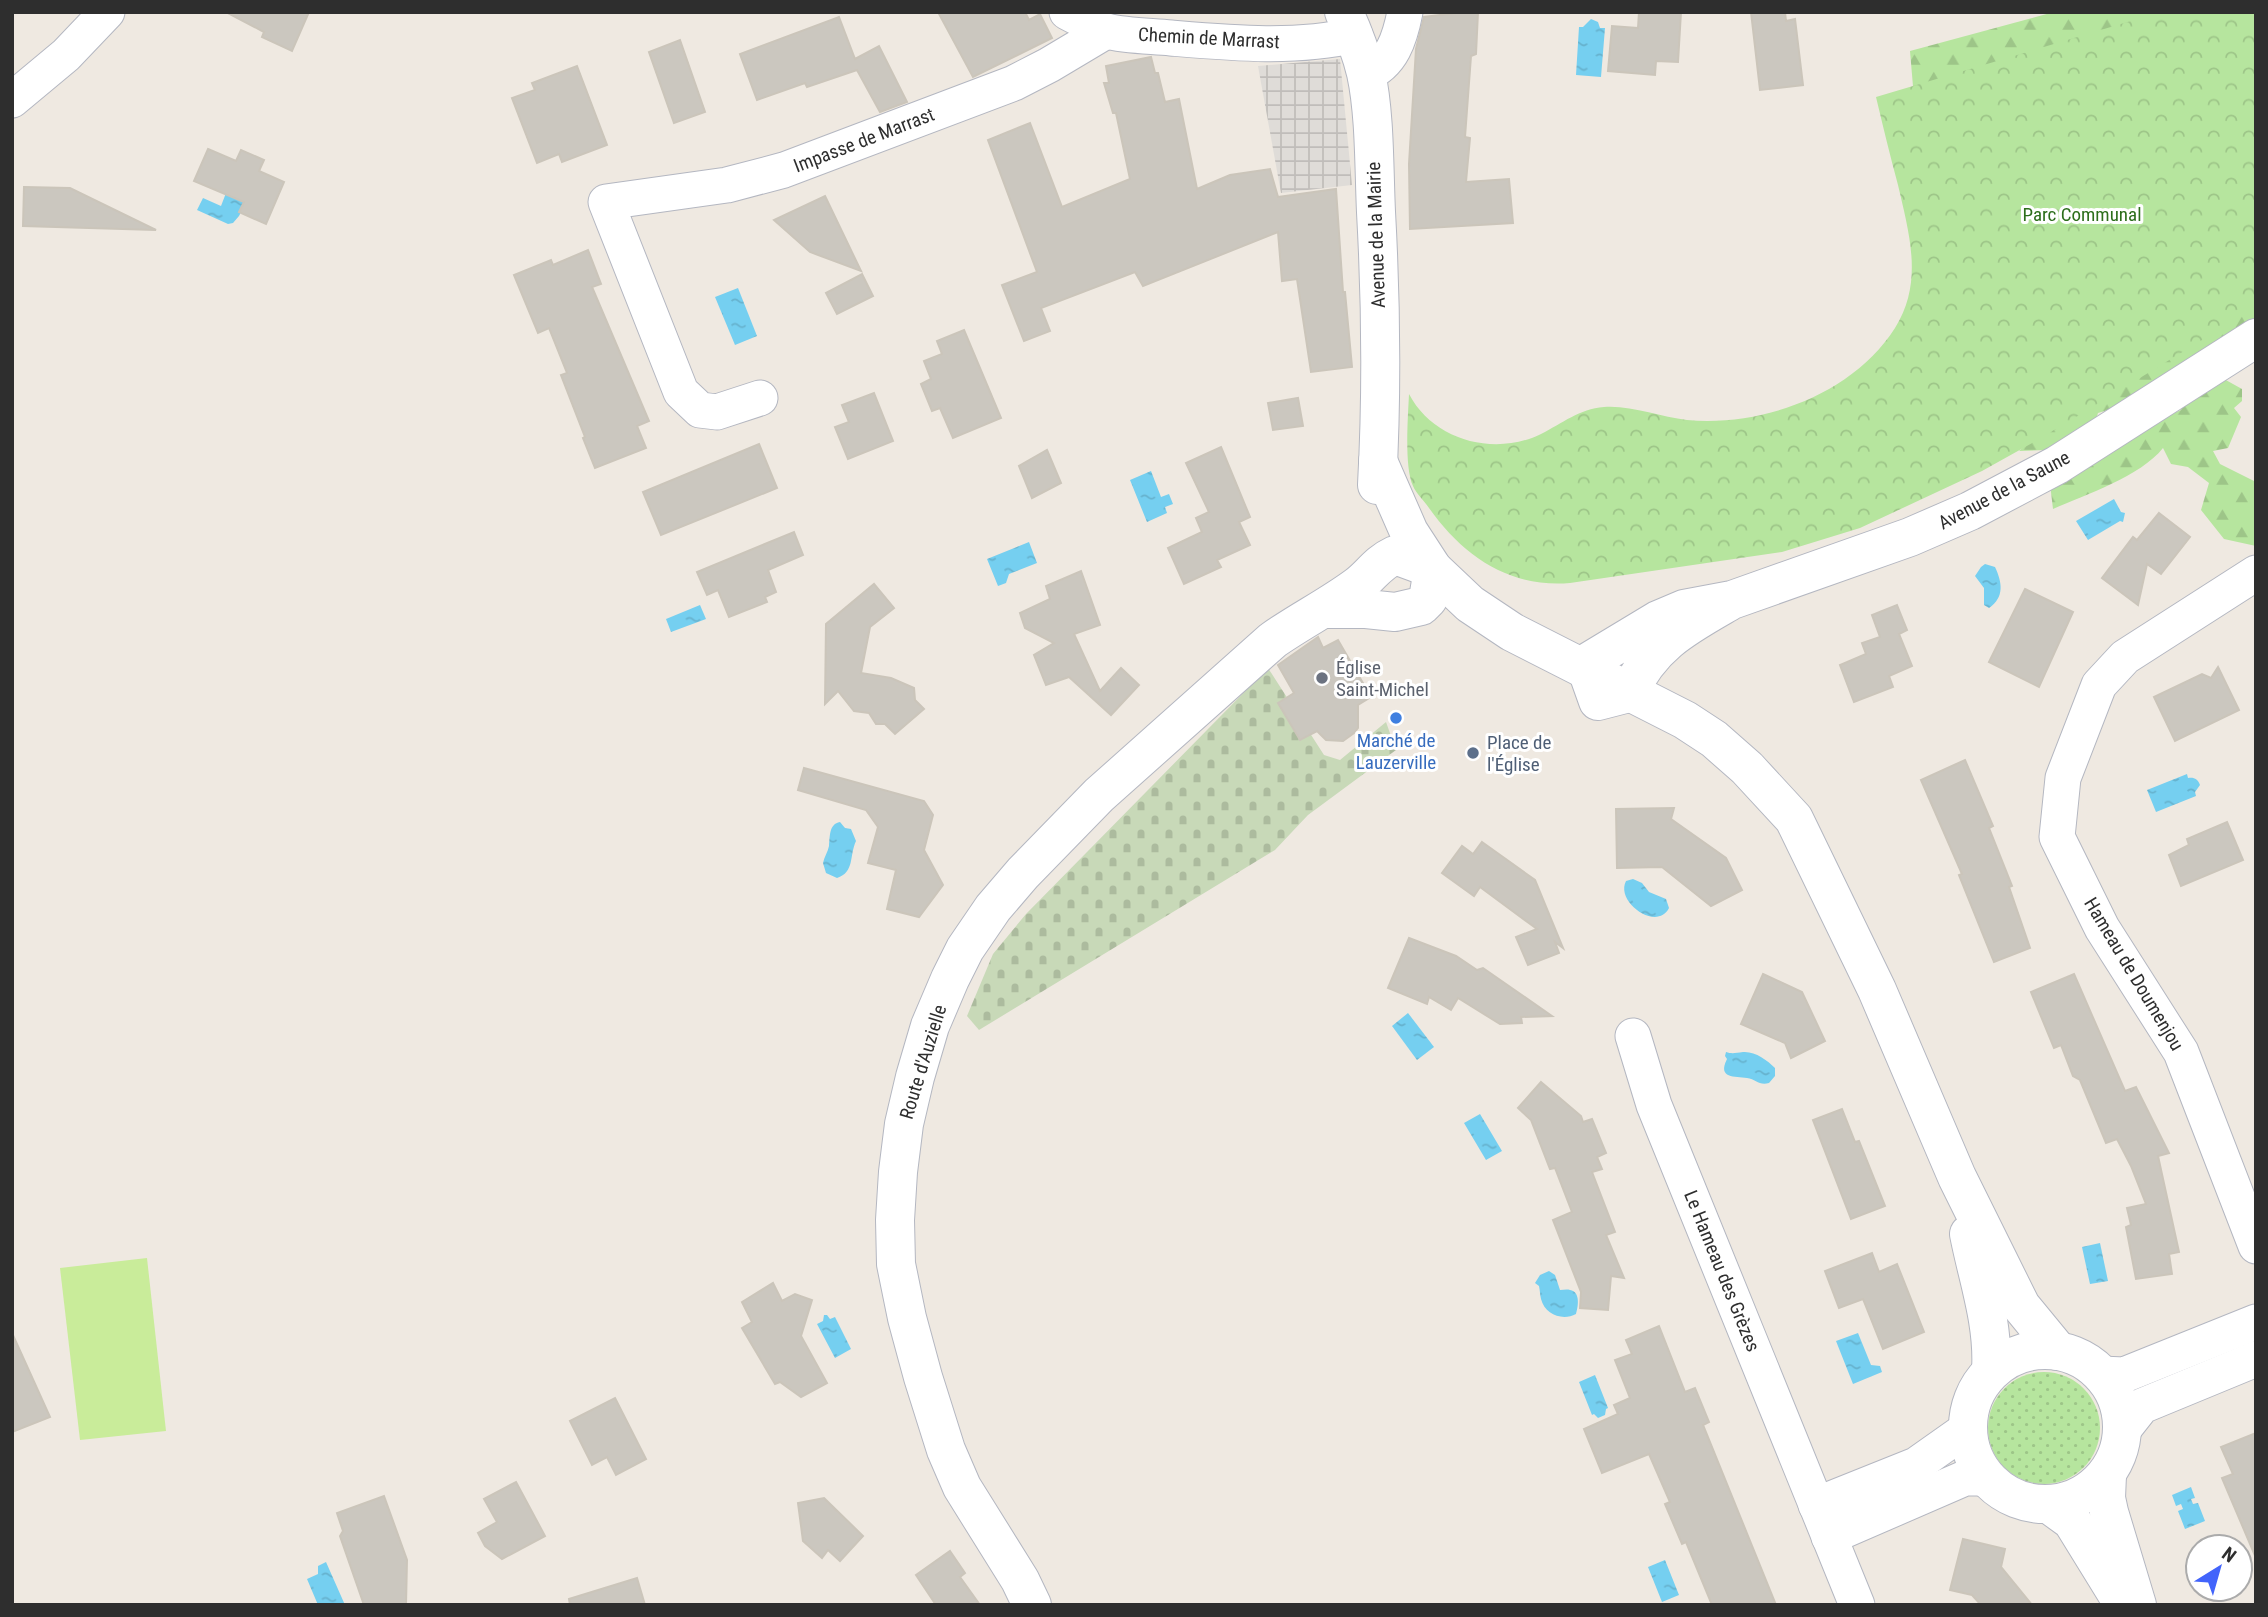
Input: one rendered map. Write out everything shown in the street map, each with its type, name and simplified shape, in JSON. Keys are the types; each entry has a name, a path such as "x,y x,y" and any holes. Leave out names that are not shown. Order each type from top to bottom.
{"street":[{"path":"12,100 66,55 107,12"},
{"name":"Chemin de Marrast","path":"1067,12 1106,31 1226,42 1340,39 1350,24"},
{"path":"1366,74 1380,69 1393,50 1405,12"},
{"name":"Avenue de la Mairie","path":"1350,24 1366,74 1373,132 1379,265 1376,500 1380,521 1395,555 1431,584"},
{"name":"Impasse de Marrast","path":"761,398 717,412 700,410 681,392 606,202 727,185 783,170 1014,83 1106,31"},
{"name":"Avenue de la Saune","path":"1605,688 1652,655 1673,636 1732,600 1910,537 1970,511 2057,465 2256,338"},
{"name":"Avenue de la Mairie","path":"1378,461 1431,584"},
{"name":"Route d'Auzielle","path":"1032,1605 1020,1580 962,1487 951,1462 922,1377 896,1264 895,1220 904,1124 930,1026 965,949 993,908 1099,794 1256,656 1301,620 1324,609 1360,584 1378,565 1395,555"},
{"name":"Hameau de Doumenjou","path":"2256,573 2125,657 2099,685 2063,778 2057,837 2102,928 2181,1052 2256,1246"},
{"path":"1431,584 1454,623 1485,644 1605,688 1683,745 1726,772 1755,797 1811,856 1832,893 1877,990 1956,1177 2021,1306 2058,1351"},
{"name":"Route d'Auzielle","path":"1324,609 1395,612 1421,606 1431,584"},
{"name":"Le Hameau des Grèzes","path":"1633,1036 1654,1105 1853,1597"},
{"path":"1956,1177 1989,1318 1993,1348 1991,1371"},
{"path":"2101,1374 2124,1375 2256,1322"},
{"path":"2058,1351 2089,1363 2111,1386 2118,1400 2123,1430 2120,1446 2107,1475 2082,1496 2050,1505 2026,1503 2004,1494 1986,1478 1976,1463 1967,1429 1969,1408 1978,1388 1991,1371 2006,1360 2022,1353 2058,1351"},
{"path":"2123,1430 2142,1406 2256,1359"},
{"path":"1816,1504 1916,1465 1967,1429"},
{"path":"2107,1475 2106,1498 2109,1512 2137,1605"},
{"path":"1829,1537 1965,1478 1986,1478"},
{"path":"2050,1505 2072,1521 2124,1605"}],"green space":[{"path":"2054,12 2208,12 1915,110 1910,51"},
{"name":"Parc Communal","path":"2161,12 2256,12 2256,307 2045,436 1982,471 1860,528 1782,552 1570,583 1527,580 1508,574 1472,554 1442,525 1416,491 1410,477 1408,454 1409,394 1433,423 1449,433 1485,444 1504,444 1541,434 1595,408 1625,408 1687,420 1716,421 1775,411 1831,388 1877,351 1895,328 1904,311 1912,275 1910,239 1876,97"},
{"path":"2256,239 2256,327 2131,403 2098,413 2090,439 2122,436 2181,410 2193,385 2224,379 2242,389 2242,401 2234,408 2241,417 2228,448 2213,451 2220,464 2256,482 2256,546 2224,539 2201,510 2209,483 2188,467 2171,464 2163,448 2127,476 2053,509 2046,450 2019,451"},
{"path":"1268,668 1324,755 1340,760 1386,722 1396,750 1308,815 1275,850 979,1030 967,1016 993,954 1026,914"},
{"path":"147,1258 166,1431 80,1440 60,1268"},
{"path":"2044,1372 2065,1376 2084,1388 2096,1407 2100,1428 2096,1449 2084,1468 2065,1480 2044,1484 2023,1480 2004,1468 1992,1449 1988,1428 1992,1407 2004,1388 2023,1376"}],"shaded area":[{"path":"1340,59 1352,185 1281,193 1258,66"}],"water":[{"path":"1591,19 1598,22 1600,28 1605,28 1601,77 1576,75 1579,27 1583,27"},
{"path":"226,193 246,202 233,223 228,224 197,210 203,198 221,206"},
{"path":"738,288 757,336 735,345 715,297"},
{"path":"1151,471 1161,497 1169,494 1173,504 1165,507 1167,513 1147,522 1130,480"},
{"path":"2114,499 2121,512 2125,513 2123,522 2120,521 2088,540 2076,521"},
{"path":"1029,542 1037,563 1009,574 1006,583 998,586 987,559"},
{"path":"1985,564 1995,567 2001,589 1998,599 1989,608 1984,605 1984,588 1975,576"},
{"path":"700,605 706,619 671,632 666,619"},
{"path":"2187,774 2188,778 2196,779 2200,785 2195,792 2196,796 2156,812 2147,790"},
{"path":"840,822 845,828 851,829 856,841 847,872 837,878 826,873 823,863 832,828"},
{"path":"1633,879 1642,883 1649,892 1666,899 1669,908 1663,915 1647,916 1632,905 1624,889 1626,881"},
{"path":"1408,1013 1434,1047 1417,1060 1392,1026"},
{"path":"1726,1052 1747,1052 1765,1059 1775,1068 1775,1076 1766,1084 1729,1075 1724,1070"},
{"path":"1480,1114 1502,1151 1486,1160 1464,1123"},
{"path":"2100,1243 2108,1281 2090,1284 2082,1247"},
{"path":"1549,1271 1555,1275 1560,1290 1573,1291 1576,1294 1576,1314 1560,1317 1550,1313 1543,1305 1539,1286 1535,1283 1540,1275"},
{"path":"824,1315 830,1319 835,1317 851,1349 835,1358 817,1324 823,1321"},
{"path":"1858,1333 1871,1365 1880,1366 1882,1372 1853,1384 1836,1341"},
{"path":"1595,1375 1608,1408 1605,1415 1598,1418 1592,1415 1579,1382"},
{"path":"2191,1487 2195,1498 2191,1499 2193,1504 2198,1503 2205,1521 2185,1529 2178,1511 2183,1509 2181,1504 2176,1506 2172,1495"},
{"path":"1665,1560 1679,1595 1662,1602 1648,1567"},
{"path":"326,1562 345,1605 318,1605 307,1579 318,1574 318,1566"}],"building":[{"path":"226,12 309,12 292,51 262,37 264,32"},
{"path":"938,12 1025,12 1029,20 1040,14 1052,38 973,77"},
{"path":"1478,12 1476,54 1471,56 1465,137 1470,138 1466,182 1509,179 1513,223 1410,229 1409,164 1416,49 1424,17"},
{"path":"1639,12 1681,12 1678,62 1656,61 1655,75 1608,71 1612,26 1638,28"},
{"path":"1751,12 1785,12 1786,21 1795,19 1803,85 1760,90"},
{"path":"839,17 855,59 879,46 907,102 880,112 857,70 807,87 805,83 757,100 740,54"},
{"path":"680,40 705,112 674,123 649,52"},
{"path":"1151,57 1165,102 1179,99 1197,189 1230,175 1270,169 1278,197 1336,189 1343,292 1352,367 1311,372 1297,279 1282,281 1278,232 1143,286 1135,272 1041,308 1050,331 1024,341 1002,285 1037,272 988,140 1030,123 1062,207 1130,179 1116,113 1113,113 1104,83 1109,83 1106,66"},
{"path":"577,66 607,145 562,162 559,154 537,163 512,98 535,90 532,83"},
{"path":"208,149 236,161 241,150 264,160 259,171 284,182 266,224 239,212 244,202 194,181"},
{"path":"24,187 70,188 156,230 23,226"},
{"path":"825,196 861,271 810,252 774,220"},
{"path":"588,250 601,284 592,287 649,421 637,426 646,448 595,468 561,375 567,373 549,328 538,333 514,275 551,260 553,265"},
{"path":"862,274 873,296 837,314 826,293"},
{"path":"964,330 1001,418 953,438 940,408 932,411 921,384 931,379 924,361 942,354 937,341"},
{"path":"874,393 893,441 848,459 835,427 849,422 842,405"},
{"path":"1298,398 1303,426 1273,430 1268,403"},
{"path":"759,444 777,488 661,535 643,492"},
{"path":"1221,447 1250,517 1239,522 1250,545 1217,560 1221,567 1184,584 1168,548 1202,532 1196,518 1209,512 1186,463"},
{"path":"1047,450 1061,483 1032,498 1019,466"},
{"path":"2159,513 2190,537 2161,574 2147,564 2138,605 2102,578 2133,537 2137,540"},
{"path":"794,532 803,555 768,570 776,592 765,597 767,602 729,617 718,590 707,595 697,572"},
{"path":"1081,571 1100,625 1074,634 1100,691 1121,668 1139,685 1111,715 1069,677 1046,685 1034,655 1054,643 1025,628 1020,613 1050,599 1046,586"},
{"path":"874,584 894,608 870,627 861,673 891,678 914,688 915,700 924,709 895,734 885,724 876,724 869,713 854,711 838,691 825,704 826,624"},
{"path":"2025,589 2073,612 2039,687 1989,662"},
{"path":"1897,605 1907,630 1899,634 1912,666 1889,676 1893,687 1854,702 1840,665 1866,654 1862,643 1880,637 1872,615"},
{"name":"Église Saint-Michel","path":"1318,637 1323,648 1338,640 1371,697 1358,705 1358,728 1343,741 1326,740 1317,731 1300,740 1278,703 1294,693 1278,665"},
{"path":"2218,667 2239,710 2175,741 2154,697 2202,674 2211,678"},
{"path":"1965,760 1993,826 1989,828 2012,886 2009,887 2030,948 1994,962 1959,875 1962,874 1921,780"},
{"path":"804,768 924,801 933,815 924,850 943,885 919,917 887,909 896,870 868,863 878,827 866,810 798,790"},
{"path":"1674,808 1671,819 1726,858 1742,890 1711,906 1662,867 1617,868 1616,809"},
{"path":"2227,822 2243,860 2181,886 2169,855 2189,845 2187,839"},
{"path":"1482,842 1535,880 1563,948 1555,942 1559,953 1528,965 1516,937 1537,929 1480,887 1474,896 1442,873 1462,846 1473,854"},
{"path":"1409,938 1456,956 1477,970 1483,968 1552,1016 1521,1017 1522,1023 1500,1024 1458,998 1451,1010 1429,997 1427,1004 1388,988"},
{"path":"1763,974 1802,992 1825,1041 1791,1058 1785,1043 1741,1024"},
{"path":"2074,974 2125,1091 2136,1087 2169,1153 2158,1156 2179,1252 2169,1254 2172,1274 2136,1279 2126,1227 2131,1225 2127,1208 2146,1204 2117,1139 2106,1143 2080,1080 2073,1076 2061,1045 2054,1048 2031,992"},
{"path":"1541,1082 1581,1116 1583,1122 1592,1119 1606,1153 1597,1157 1602,1169 1592,1172 1615,1232 1606,1235 1624,1278 1611,1276 1608,1310 1580,1308 1581,1292 1553,1220 1572,1212 1555,1168 1550,1169 1531,1120 1518,1108"},
{"path":"1842,1109 1855,1142 1859,1141 1885,1206 1851,1219 1813,1120"},
{"path":"1872,1253 1879,1272 1897,1264 1924,1332 1883,1349 1863,1299 1839,1308 1825,1271"},
{"path":"773,1283 782,1301 795,1294 812,1300 801,1336 827,1383 801,1397 780,1382 775,1384 742,1328 752,1322 742,1302"},
{"path":"1659,1326 1685,1392 1695,1388 1709,1422 1703,1425 1776,1605 1712,1605 1686,1542 1682,1544 1665,1504 1670,1502 1649,1454 1602,1473 1584,1429 1618,1414 1614,1405 1630,1398 1615,1360 1632,1354 1626,1340"},
{"path":"12,1333 50,1417 12,1432"},
{"path":"615,1398 646,1459 616,1475 607,1457 592,1465 570,1421"},
{"path":"2256,1433 2256,1558 2254,1533 2245,1533 2222,1478 2233,1474 2221,1447"},
{"path":"516,1482 545,1536 502,1559 485,1546 478,1533 497,1522 484,1499"},
{"path":"384,1496 407,1560 406,1605 364,1605 340,1536 343,1531 337,1513"},
{"path":"824,1498 863,1536 840,1561 828,1550 822,1558 803,1541 798,1503"},
{"path":"1963,1539 2005,1549 2001,1567 2032,1605 1981,1605 1972,1595 1950,1590"},
{"path":"950,1551 965,1573 960,1577 980,1605 936,1605 916,1575"},
{"path":"637,1578 645,1605 570,1605 569,1599"}],"place":[{"name":"Église Saint-Michel","path":"1322,678"},
{"name":"Marché de Lauzerville","path":"1396,718"},
{"name":"Place de l'Église","path":"1473,753"}]}
